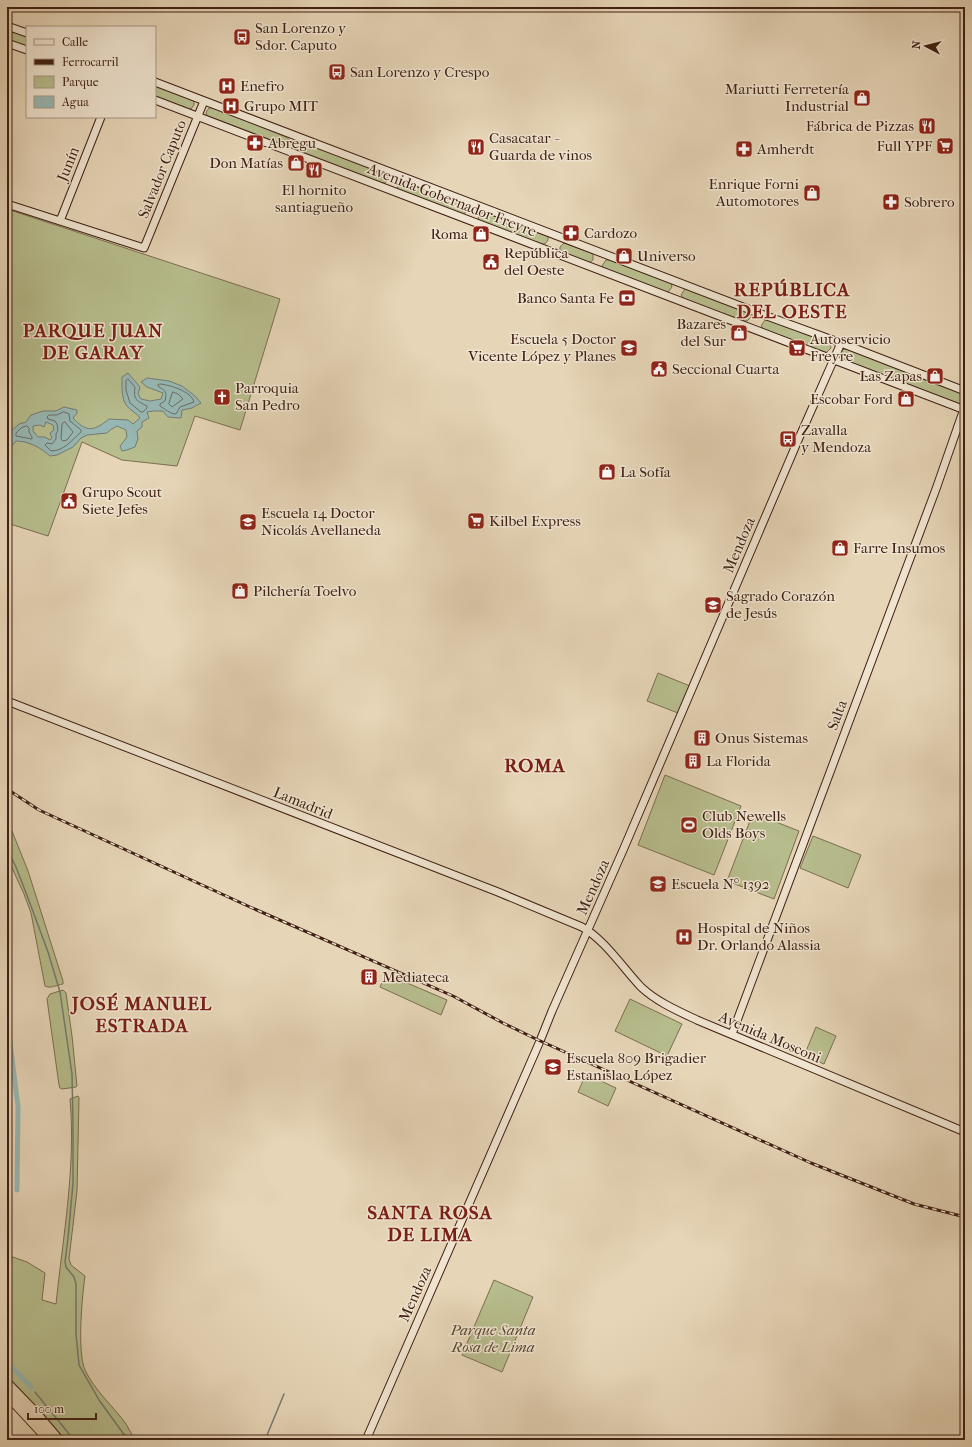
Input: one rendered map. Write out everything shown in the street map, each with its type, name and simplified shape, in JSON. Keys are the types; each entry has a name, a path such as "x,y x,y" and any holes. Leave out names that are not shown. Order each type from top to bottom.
{"highway":[{"path":"7,1384 58,1440"},
{"path":"7,1394 50,1440"}],"street":[{"path":"7,26 26,33"},
{"path":"7,43 26,50"},
{"name":"Avenida Gobernador Freyre","path":"156,82 965,391"},
{"name":"Avenida Gobernador Freyre","path":"156,100 834,360 965,408"},
{"name":"Salvador Caputo","path":"60,221 144,248 204,101"},
{"name":"Junín","path":"60,221 101,118"},
{"path":"7,204 60,221"},
{"name":"Mendoza","path":"366,1440 841,343"},
{"name":"Salta","path":"732,1034 965,408"},
{"name":"Lamadrid","path":"7,701 504,895 588,930"},
{"name":"Avenida Mosconi","path":"588,930 642,988 680,1012 965,1132"}],"green space":[{"path":"7,28 26,36 26,47 7,40"},
{"path":"156,86 194,100 194,105 191,109 156,97"},
{"path":"209,108 214,108 286,137 291,141 288,146 282,146 207,117 206,112"},
{"path":"307,145 311,145 385,174 388,178 385,183 380,183 307,155 303,151"},
{"path":"401,182 405,182 467,205 467,210 464,214 461,214 401,192 397,188"},
{"name":"PARQUE JUAN DE GARAY","path":"7,209 280,299 240,430 195,416 177,466 122,460 82,442 48,536 7,523"},
{"path":"482,212 486,212 548,235 548,240 545,244 542,244 482,223 478,218"},
{"path":"564,243 593,254 593,260 589,263 563,254 560,251 560,247"},
{"path":"606,260 610,260 671,283 672,287 668,292 666,292 606,270 602,266"},
{"path":"685,289 750,312 751,317 745,321 685,300 681,295"},
{"path":"765,320 769,320 830,343 831,348 825,352 765,330 761,326"},
{"path":"844,349 848,349 961,393 963,398 960,404 845,360 841,356"},
{"path":"658,673 690,686 678,713 647,701"},
{"name":"Club Newells Olds Boys","path":"665,775 741,806 714,875 638,845"},
{"path":"753,813 799,831 774,899 727,881"},
{"path":"7,814 8,821 28,871 63,984 51,987 45,986 31,913 7,857"},
{"path":"813,836 861,855 848,888 800,868"},
{"path":"386,974 447,1000 441,1015 380,987"},
{"path":"63,990 66,993 77,1086 62,1089 59,1085 47,999 50,994"},
{"path":"630,999 682,1024 667,1056 615,1031"},
{"path":"816,1027 836,1036 824,1064 804,1056"},
{"path":"586,1074 616,1088 608,1106 578,1092"},
{"path":"78,1096 77,1191 69,1259 71,1265 85,1276 81,1324 81,1351 85,1370 89,1378 121,1417 135,1440 61,1440 7,1380 7,1255 27,1262 45,1273 42,1300 56,1304 70,1176 70,1099"},
{"name":"Parque Santa Rosa de Lima","path":"494,1280 533,1297 502,1372 462,1355"}],"water":[{"path":"128,373 140,387 138,394 141,399 150,401 161,399 163,393 147,387 141,382 147,378 169,381 182,386 195,396 201,403 192,408 182,410 181,418 168,417 163,411 147,412 149,418 142,422 142,427 137,431 138,439 135,447 127,450 122,451 120,446 127,437 126,430 117,426 107,433 87,435 81,438 73,447 57,455 50,456 43,450 26,442 16,441 7,452 8,434 19,424 26,422 31,415 43,411 56,411 64,407 77,410 77,413 73,418 82,426 91,429 99,426 109,419 128,420 133,424 140,418 125,403 122,392 122,377","holes":["46,422 53,425 54,430 50,433 52,438 50,440 45,437 38,437 33,431 33,426 40,425 44,427"]}],"waterway":[{"path":"7,849 28,898 48,952 60,992 72,1074 73,1183 65,1262 66,1267 74,1277 76,1284 76,1334 79,1365 99,1400 128,1440"},
{"path":"7,1018 18,1107 17,1190"},
{"path":"7,1362 31,1387"},
{"path":"35,1392 74,1440"},
{"path":"265,1440 284,1394"}],"railway":[{"path":"7,789 39,810 250,907 453,996 536,1039 811,1163 914,1204 965,1217"}],"place":[{"name":"San Lorenzo y Sdor. Caputo","path":"242,37"},
{"name":"San Lorenzo y Crespo","path":"337,72"},
{"name":"Enefro","path":"227,86"},
{"name":"Mariutti Ferretería Industrial","path":"862,98"},
{"name":"Grupo MIT","path":"231,106"},
{"name":"Fábrica de Pizzas","path":"927,126"},
{"name":"Abregu","path":"255,143"},
{"name":"Full YPF","path":"945,146"},
{"name":"Casacatar - Guarda de vinos","path":"476,147"},
{"name":"Amherdt","path":"744,149"},
{"name":"Don Matías","path":"296,163"},
{"name":"El hornito santiagueño","path":"314,170"},
{"name":"Enrique Forni Automotores","path":"812,193"},
{"name":"Sobrero","path":"891,202"},
{"name":"Cardozo","path":"571,233"},
{"name":"Roma","path":"481,234"},
{"name":"Universo","path":"624,256"},
{"name":"República del Oeste","path":"491,262"},
{"name":"Banco Santa Fe","path":"627,298"},
{"name":"Bazares del Sur","path":"739,333"},
{"name":"Escuela 5 Doctor Vicente López y Planes","path":"629,348"},
{"name":"Autoservicio Freyre","path":"797,348"},
{"name":"Seccional Cuarta","path":"659,369"},
{"name":"Las Zapas","path":"935,376"},
{"name":"Parroquia San Pedro","path":"222,397"},
{"name":"Escobar Ford","path":"906,399"},
{"name":"Zavalla y Mendoza","path":"788,439"},
{"name":"La Sofía","path":"607,472"},
{"name":"Grupo Scout Siete Jefes","path":"69,501"},
{"name":"Kilbel Express","path":"476,521"},
{"name":"Escuela 14 Doctor Nicolás Avellaneda","path":"248,522"},
{"name":"Farre Insumos","path":"840,548"},
{"name":"Pilchería Toelvo","path":"240,591"},
{"name":"Sagrado Corazón de Jesús","path":"713,605"},
{"name":"Onus Sistemas","path":"702,738"},
{"name":"La Florida","path":"693,761"},
{"name":"Club Newells Olds Boys","path":"689,825"},
{"name":"Escuela N° 1392","path":"658,884"},
{"name":"Hospital de Niños Dr. Orlando Alassia","path":"684,937"},
{"name":"Mediateca","path":"369,977"},
{"name":"Escuela 809 Brigadier Estanislao López","path":"553,1067"}],"district":[{"name":"REPÚBLICA DEL OESTE","path":"792,300"},
{"name":"PARQUE JUAN DE GARAY","path":"93,341"},
{"name":"ROMA","path":"535,765"},
{"name":"JOSÉ MANUEL ESTRADA","path":"142,1014"},
{"name":"SANTA ROSA DE LIMA","path":"430,1223"}]}
